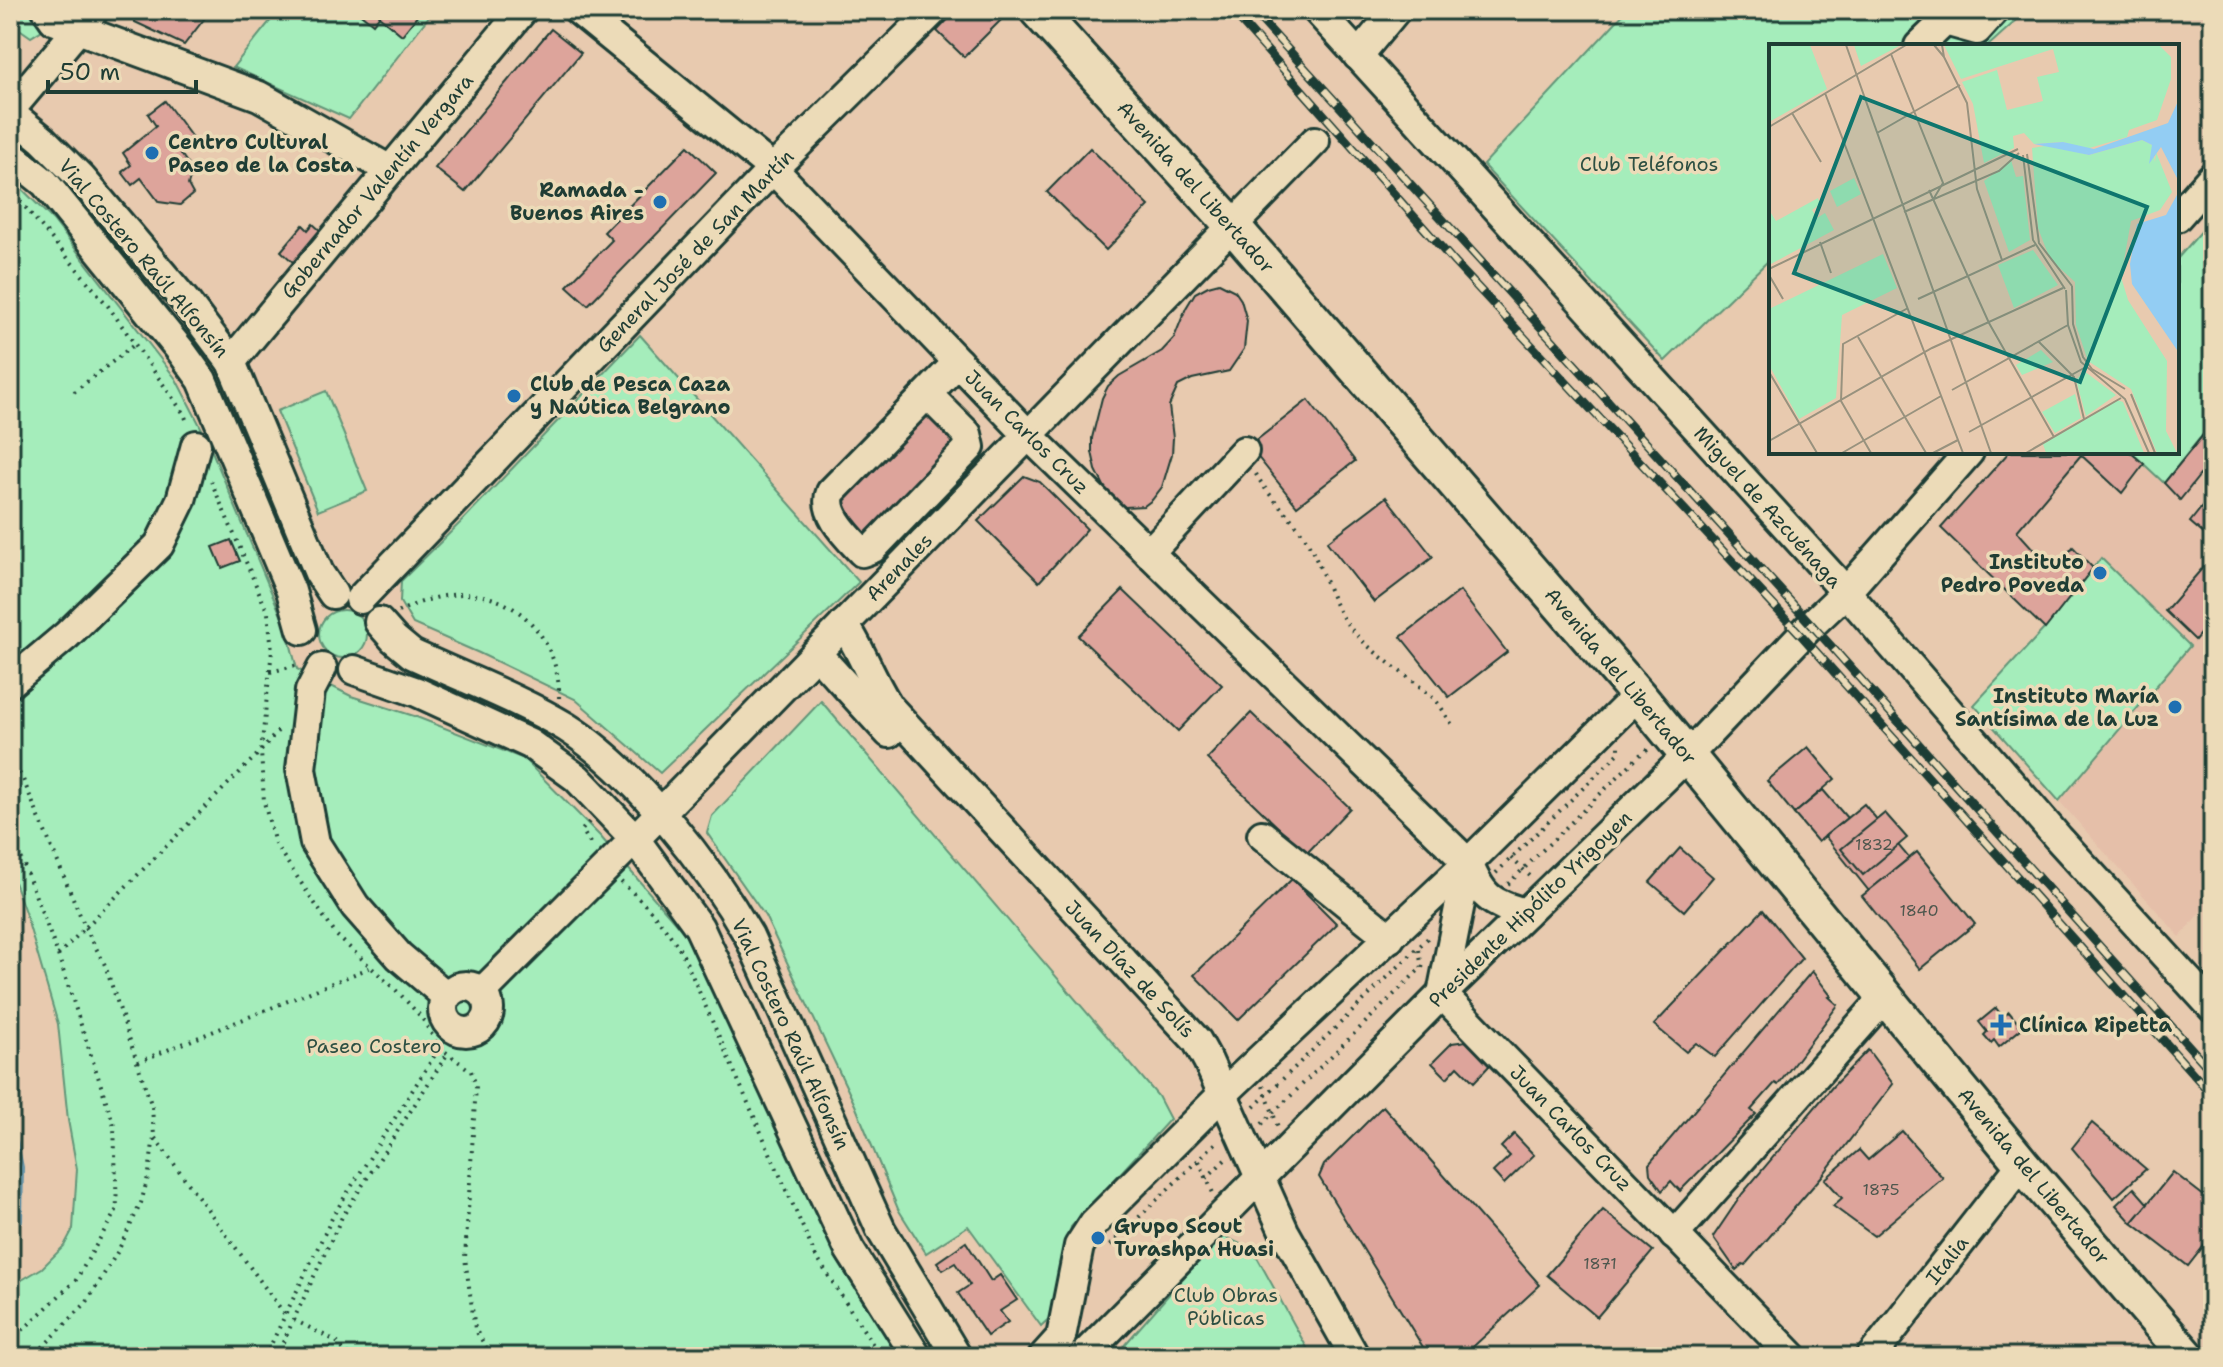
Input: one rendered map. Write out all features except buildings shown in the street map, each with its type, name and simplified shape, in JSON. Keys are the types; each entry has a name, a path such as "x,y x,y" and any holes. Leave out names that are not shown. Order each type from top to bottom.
{"main road":[{"name":"Avenida del Libertador","path":"1037,10 1232,225 1630,703 1688,755 2022,1164 2188,1357"}],"street":[{"path":"47,10 54,20 86,19 259,96 390,170"},
{"name":"Gobernador Valentín Vergara","path":"231,362 523,10"},
{"name":"Juan Carlos Cruz","path":"578,10 773,169 1028,435 1502,906 1525,913"},
{"name":"General José de San Martín","path":"347,596 934,10"},
{"name":"Miguel de Azcuénaga","path":"1317,10 1846,592 2059,839 2213,1008"},
{"path":"1358,56 1396,10"},
{"path":"1921,44 1945,21 1977,30 1995,10"},
{"path":"10,112 86,19"},
{"name":"Vial Costero Raúl Alfonsín","path":"10,112 82,179 186,302 231,362 319,573 347,596"},
{"name":"Arenales","path":"482,992 1315,141"},
{"name":"Vial Costero Raúl Alfonsín","path":"10,155 45,183 202,380 291,591 302,630"},
{"path":"2179,215 2213,176"},
{"path":"927,394 970,439 970,447 870,551 862,552 834,519 829,510 828,497 927,394 958,362"},
{"path":"10,683 67,635 159,545 181,500 196,445"},
{"path":"1149,553 1244,451"},
{"path":"964,454 987,478"},
{"name":"Presidente Hipólito Yrigoyen","path":"1082,1357 1434,1002 1688,755 1846,592 1967,454"},
{"path":"883,538 905,561"},
{"path":"347,596 369,605 379,622 379,646 365,665 354,670 333,672 318,665 302,642 302,630 311,607 321,599 347,596"},
{"name":"Vial Costero Raúl Alfonsín","path":"379,622 412,654 555,721 604,756 659,813 723,894 749,936 881,1230 957,1357"},
{"name":"Juan Díaz de Solís","path":"844,624 861,650 872,682 889,707 1197,1041 1217,1101 1255,1184 1275,1240 1340,1357"},
{"name":"Juan Díaz de Solís","path":"816,653 1184,1052 1217,1101"},
{"path":"318,665 310,691 301,769 315,843 386,961 446,996"},
{"name":"Vial Costero Raúl Alfonsín","path":"354,670 417,692 530,744 561,764 635,839 699,927 849,1249 917,1357"},
{"path":"1043,1357 1061,1337 1079,1246 1094,1223 1253,1066 1413,916 1474,876 1630,703"},
{"path":"1262,835 1390,938"},
{"path":"1434,1002 1459,909 1474,876"},
{"path":"463,986 482,992 489,1008 484,1024 446,1043 443,1013 446,996 463,986"},
{"path":"1674,1235 1885,997"},
{"name":"Juan Carlos Cruz","path":"1434,1002 1674,1235 1793,1357"},
{"name":"Italia","path":"1871,1357 2022,1164"},
{"name":"Juan Díaz de Solís","path":"1255,1184 1355,1357"}],"path":[{"path":"10,189 108,306 184,414 268,613 272,650 261,751 264,802 275,844 336,935 386,961 422,1018 471,1071 476,1086 465,1258 475,1329 492,1357"},
{"path":"74,392 135,344"},
{"path":"1244,451 1263,487 1304,536 1349,627 1397,672 1434,698 1453,726"},
{"path":"379,622 411,606 442,596 466,594 504,604 524,616 550,646 559,680 560,697 555,721"},
{"path":"270,672 318,665"},
{"path":"1474,876 1501,849 1619,753 1630,703"},
{"path":"58,955 261,751 281,727"},
{"path":"10,760 22,777 86,929 105,965 152,1107 154,1136 141,1203 118,1251 87,1302 33,1357"},
{"path":"604,805 582,830 606,868 638,897 674,939 815,1255 881,1357"},
{"path":"10,828 58,955 114,1125 117,1209 76,1280 10,1342"},
{"path":"1501,849 1547,893"},
{"path":"1104,1251 1459,909"},
{"path":"1413,916 1418,948 1434,1002"},
{"path":"137,1062 386,961"},
{"path":"265,1357 334,1214 446,1043"},
{"path":"276,1357 342,1217 446,1043"},
{"path":"1253,1066 1288,1151"},
{"path":"1186,1133 1222,1217"},
{"path":"154,1136 286,1316"},
{"path":"294,1320 336,1341 350,1357"}],"shaded area":[{"name":"Instituto Pedro Poveda","path":"2208,429 2213,433 2213,896 2180,937 1974,705 2044,628 1941,528 2007,454 2133,454 2164,483"}],"green space":[{"path":"10,10 34,10 42,30 31,37 18,28 10,36"},
{"path":"279,10 434,10 349,119 233,67"},
{"name":"Club Teléfonos","path":"1627,10 2028,10 1990,44 1769,44 1769,260 1665,361 1483,165"},
{"name":"Paseo Costero","path":"10,177 53,220 176,379 206,437 286,627 297,669 351,696 414,716 524,759 600,836 687,936 839,1263 899,1357 10,1357 10,1287 42,1268 64,1246 73,1229 77,1169 68,1120 58,1024 10,871"},
{"path":"2213,218 2213,433 2207,429 2164,483 2133,454 2179,454 2179,257"},
{"path":"640,335 859,582 660,773 575,699 413,624 400,602 401,581"},
{"path":"326,391 367,491 318,511 277,411"},
{"path":"2101,558 2190,646 2059,801 1974,705 2044,629"},
{"path":"343,610 360,617 367,634 360,651 343,658 326,651 319,634 326,617"},
{"path":"821,701 1158,1096 1170,1119 1071,1227 1056,1312 1041,1326 968,1226 926,1253 898,1209 855,1105 765,916 707,833 712,816"},
{"name":"Club Obras Públicas","path":"1221,1235 1253,1250 1312,1357 1114,1357"}],"water":[{"path":"10,1108 23,1167 22,1221 10,1229"}],"railway":[{"path":"1231,10 1455,263 1802,636 2213,1096"},
{"path":"1252,10 1830,645 2213,1073"}],"place":[{"name":"Centro Cultural Paseo de la Costa","path":"152,153"},
{"name":"Ramada - Buenos Aires","path":"660,202"},
{"name":"Club de Pesca Caza y Naútica Belgrano","path":"514,396"},
{"name":"Instituto Pedro Poveda","path":"2100,573"},
{"name":"Instituto María Santísima de la Luz","path":"2175,707"},
{"name":"Clínica Ripetta","path":"2001,1025"},
{"name":"Grupo Scout Turashpa Huasi","path":"1098,1238"}]}
